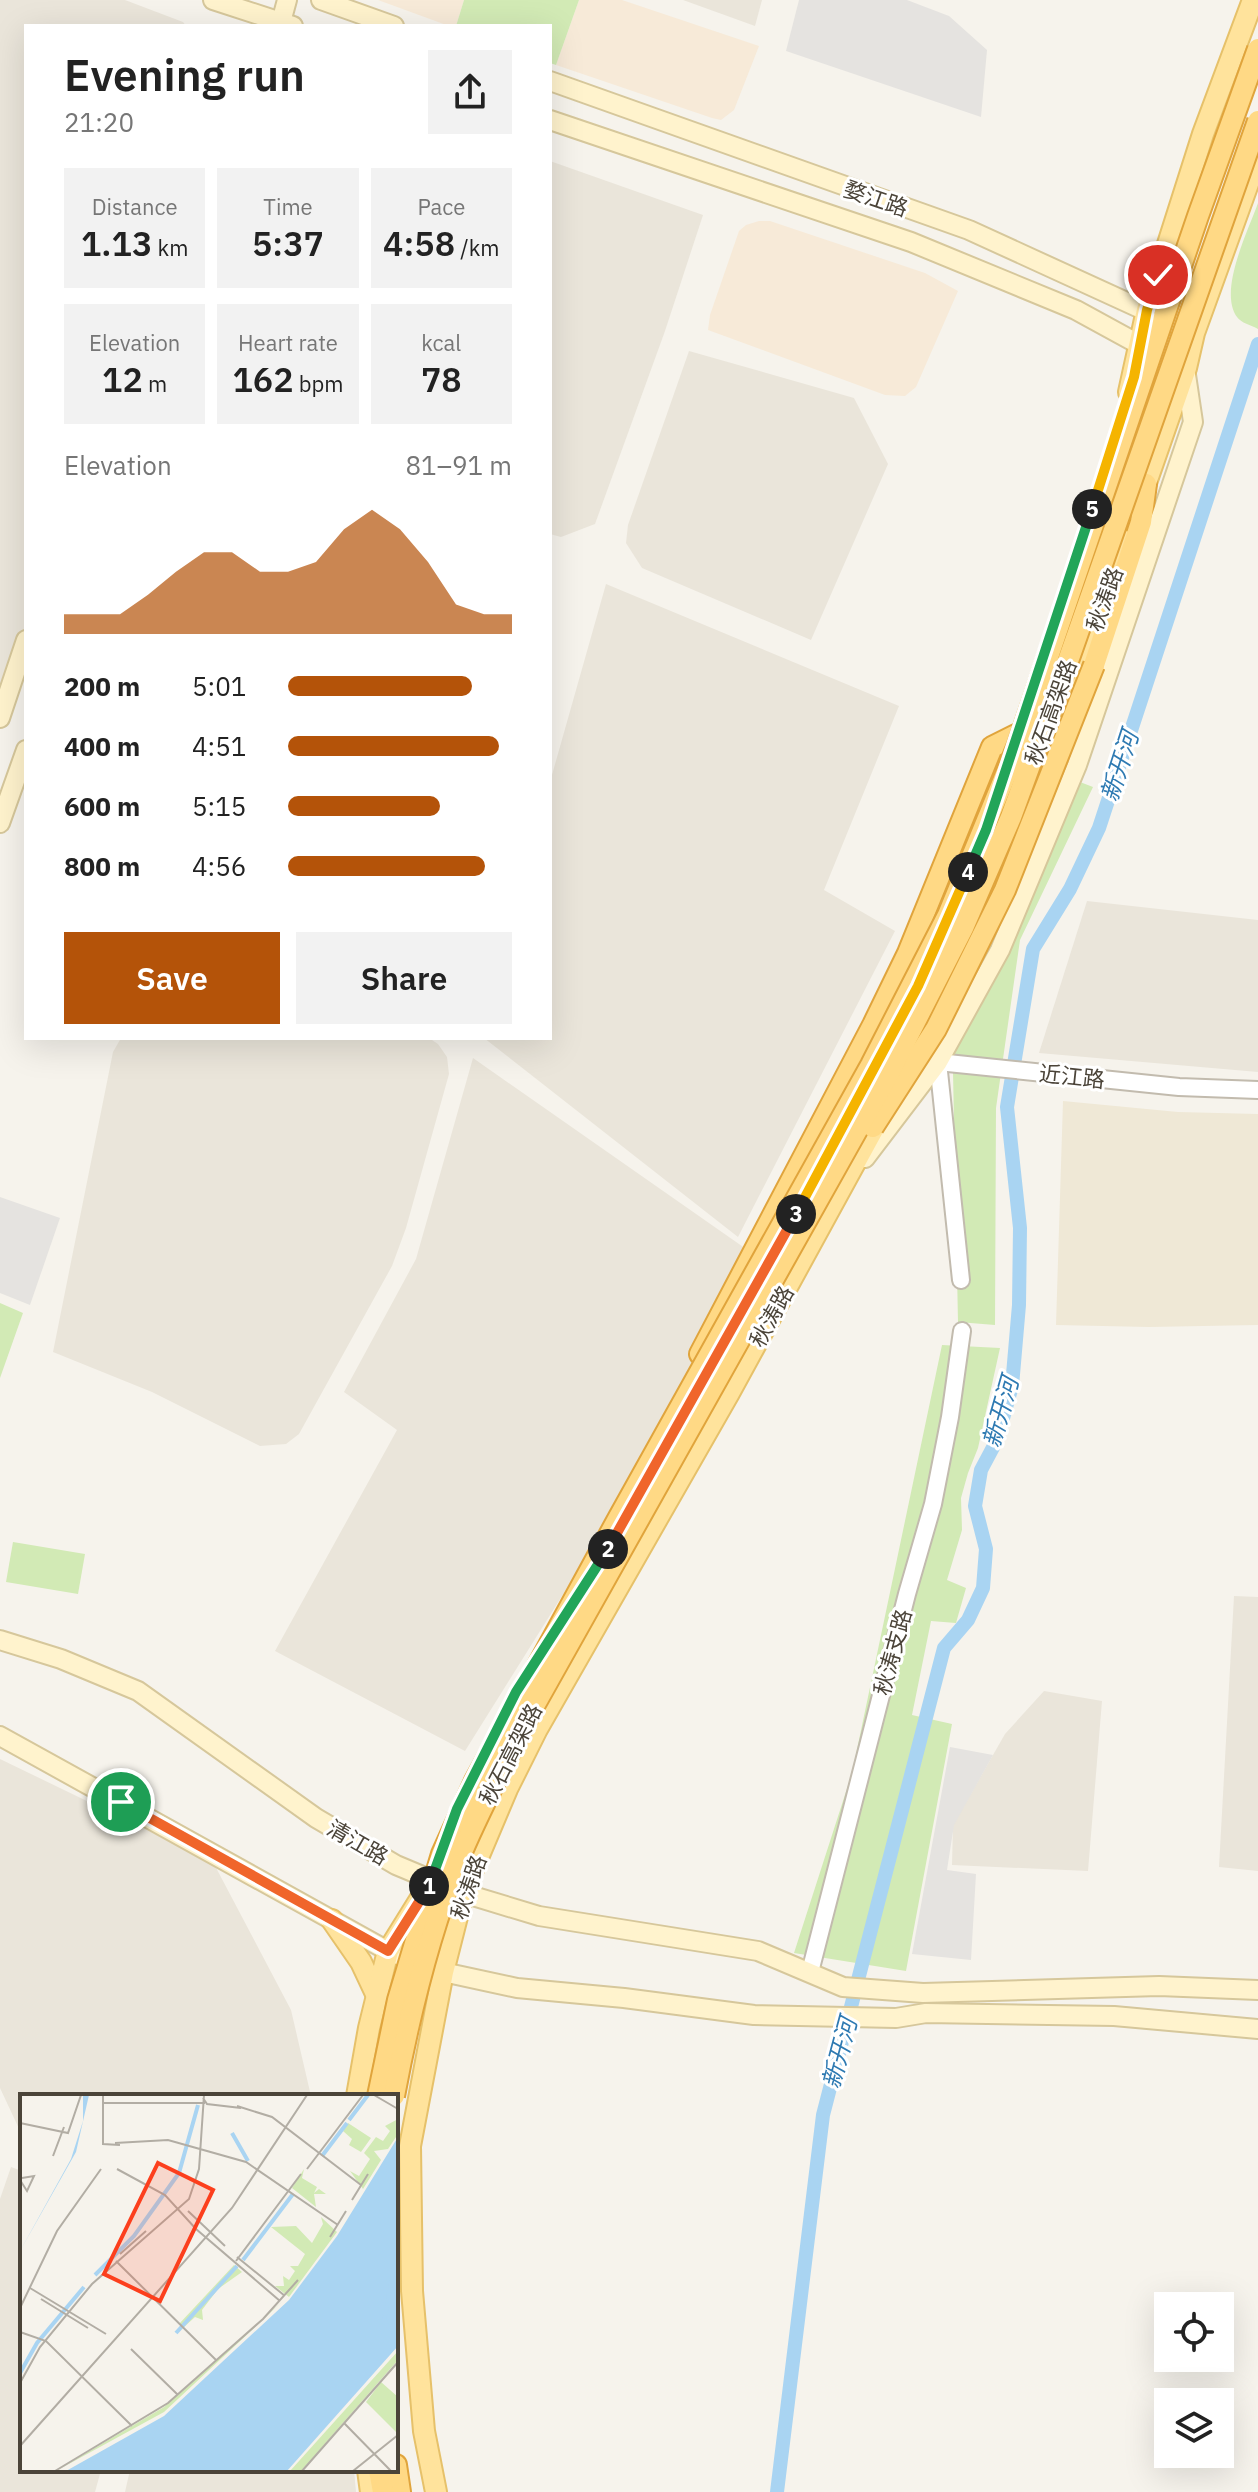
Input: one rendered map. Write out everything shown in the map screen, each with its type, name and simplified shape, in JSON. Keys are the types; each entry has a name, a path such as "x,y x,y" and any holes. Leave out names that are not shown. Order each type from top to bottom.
{"highway":[{"name":"秋石高架路","path":"378,2094 398,2000 442,1854 475,1781 871,1065 948,915 1034,700 1258,49"},
{"name":"秋石高架路","path":"394,2094 406,2032 429,1944 459,1860 530,1713 889,1073 985,882 1068,661 1258,121"},
{"path":"633,1532 684,1464 838,1182 947,1009 1005,890 1094,665 1141,522 1146,484"},
{"path":"564,1617 586,1564 873,1025 922,921 992,747 1016,735"},
{"path":"379,2472 383,2492"},
{"path":"397,2472 400,2492"}],"main road":[{"path":"213,0 281,24"},
{"path":"284,24 287,0"},
{"path":"321,0 388,24"},
{"name":"秋涛路","path":"357,2094 388,1951 433,1879 457,1809 516,1692 625,1523 891,1039 918,986 986,830 1134,377 1147,310 1203,134 1253,0"},
{"name":"婺江路","path":"552,82 969,230 1194,333"},
{"name":"婺江路","path":"552,121 911,242 1076,310 1186,368"},
{"name":"秋涛路","path":"436,2492 424,2431 412,2291 410,2146 443,1972 463,1893 507,1789 537,1729 729,1393 916,1051 978,926 1048,753 1146,484 1186,368 1194,333 1258,156"},
{"path":"841,1188 938,1062 1000,950 1077,765 1193,422 1186,368"},
{"path":"0,718 24,646"},
{"path":"0,823 6,782 24,753"},
{"name":"清江路","path":"0,1640 61,1659 138,1691 316,1818 396,1865 463,1893 539,1916 758,1951 843,1987 923,1993 1159,1986 1258,1990"},
{"path":"0,1736 388,1951 443,1972 517,1988 754,2015 896,2018 926,2013 1114,2016 1258,2029"},
{"path":"332,1920 361,1962 377,1996"},
{"path":"368,2472 371,2492"}],"street":[{"name":"近江路","path":"891,1039 938,1062 1179,1087 1258,1090"},
{"path":"938,1062 961,1280"},
{"name":"秋涛支路","path":"810,1972 933,1504 962,1331"}],"shaded area":[{"path":"0,0 125,0 184,24 24,24 24,645 0,717"},
{"path":"378,0 464,0 457,24 444,24"},
{"path":"579,0 622,0 759,46 734,110 721,120 712,118 556,65"},
{"path":"683,0 762,0 755,26"},
{"path":"799,0 907,0 949,16 987,50 981,117 786,51"},
{"path":"552,162 703,215 665,331 595,524 561,537 552,535"},
{"path":"759,221 770,221 925,273 958,291 916,387 905,396 885,395 708,330 710,315 739,231"},
{"path":"689,351 854,398 888,464 811,640 642,568 626,543 628,525"},
{"path":"606,584 899,706 824,890 895,931 738,1237 487,1040 552,1040 552,775"},
{"path":"1087,901 1258,920 1258,1072 1039,1053"},
{"path":"120,1040 432,1040 447,1057 449,1074 406,1228 392,1266 299,1434 286,1444 260,1446 152,1392 53,1352 113,1052"},
{"path":"473,1058 769,1265 465,1751 275,1651 397,1430 344,1392 416,1259"},
{"path":"1063,1101 1178,1112 1258,1114 1258,1325 1056,1325"},
{"path":"0,1197 60,1218 30,1305 0,1293"},
{"path":"1234,1596 1258,1597 1258,1871 1219,1867"},
{"path":"1044,1691 1102,1701 1088,1871 952,1865 953,1825 1005,1734"},
{"path":"950,1747 993,1755 954,1825 947,1870 976,1874 971,1960 912,1954"},
{"path":"0,1759 213,1862 291,2010 311,2094 20,2094 20,2131 0,2088"},
{"path":"11,2167 20,2170 20,2472 100,2472 95,2492 0,2492 0,2199"},
{"path":"130,2472 354,2472 356,2492 125,2492"}],"green space":[{"path":"464,0 579,0 556,65 552,64 552,24 457,24"},
{"path":"1258,203 1258,329 1237,317 1231,292 1237,261"},
{"path":"1041,767 1093,787 1020,940 996,1108 995,1325 958,1322 953,1072 958,981"},
{"path":"0,1303 23,1313 0,1378"},
{"path":"942,1345 1000,1348 978,1448 961,1498 962,1530 947,1580 966,1588 956,1623 931,1621 912,1715 952,1724 906,1971 794,1953 852,1773"},
{"path":"13,1542 85,1554 78,1594 6,1582"}],"waterway":[{"name":"新开河","path":"777,2492 823,2115 944,1648 968,1620 983,1588 986,1549 975,1506 981,1470 997,1440 1012,1386 1019,1305 1020,1228 1007,1107 1033,949 1070,889 1099,828 1258,344"}],"route":[{"path":"121,1802 388,1951 433,1879 457,1809 516,1692 625,1523 769,1265 918,986 986,830 1061,608 1134,377 1147,310 1158,275"}]}
